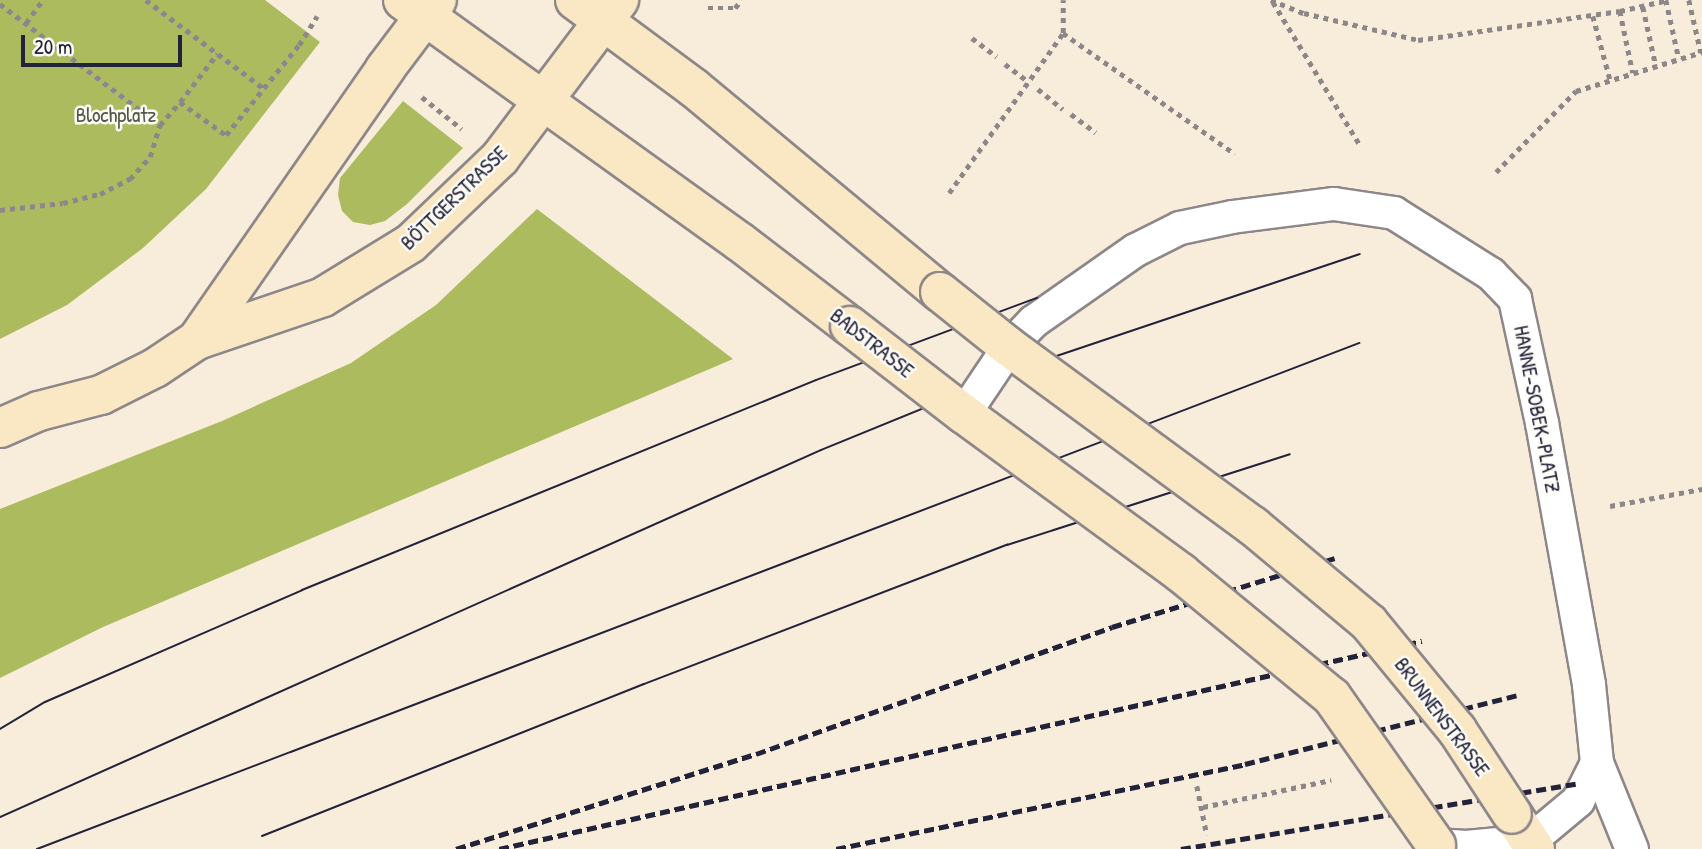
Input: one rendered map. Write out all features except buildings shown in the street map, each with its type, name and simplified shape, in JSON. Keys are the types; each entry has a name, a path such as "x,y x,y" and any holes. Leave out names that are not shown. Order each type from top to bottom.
{"main road":[{"name":"BADSTRASSE","path":"422,5 541,101 740,242 964,414 1181,573 1332,697 1437,847"},
{"name":"BÖTTGERSTRASSE","path":"197,340 422,5"},
{"name":"BÖTTGERSTRASSE","path":"0,428 39,411 102,395 155,368 197,340 323,297 411,243 500,158 541,101 599,7"},
{"path":"599,7 940,292 1021,334"},
{"name":"BRUNNENSTRASSE","path":"1021,334 1369,624 1457,730 1533,845"}],"lane":[{"name":"HANNE-SOBEK-PLATZ","path":"964,414 1021,334 1136,250 1180,228 1232,217 1334,204 1394,214 1491,274 1514,299 1524,330 1589,685 1597,764 1632,849"},
{"path":"1437,847 1533,845 1578,801 1597,764"}],"path":[{"path":"26,23 43,0"},
{"path":"146,0 263,88"},
{"path":"708,8 735,8 741,0"},
{"path":"949,193 1063,33 1063,0"},
{"path":"1272,0 1304,13 1418,40 1593,16 1667,0 1679,59"},
{"path":"1272,0 1360,145"},
{"path":"1496,172 1576,91 1702,53 1689,0"},
{"path":"0,4 160,125"},
{"path":"1643,7 1656,66"},
{"path":"1620,11 1633,73"},
{"path":"180,102 226,135 299,45 317,16"},
{"path":"1593,16 1610,79"},
{"path":"1063,33 1235,154"},
{"path":"972,38 997,57"},
{"path":"0,210 63,203 100,194 130,179 150,157 160,125 217,54"},
{"path":"1005,64 1030,83"},
{"path":"1038,89 1063,108"},
{"path":"420,96 463,129"},
{"path":"1071,114 1096,133"},
{"path":"1611,506 1702,489"},
{"path":"1203,807 1332,780"},
{"path":"1197,786 1207,835"}],"green space":[{"name":"Blochplatz","path":"0,0 265,0 320,42 206,189 143,248 67,305 0,339"},
{"path":"403,101 463,148 407,204 385,221 370,225 353,222 342,211 338,195 340,178"},
{"path":"537,209 733,359 103,627 0,678 0,509 222,421 351,363 436,305"}],"tram line":[{"path":"0,817 821,450 1027,366 1360,254"},
{"path":"0,729 45,702 302,590 816,380 1037,298"},
{"path":"37,849 1359,343"},
{"path":"262,836 644,684 1007,545 1290,454"}],"railway":[{"path":"456,849 756,754 1112,627 1335,558"},
{"path":"499,849 1422,641"},
{"path":"836,849 1245,764 1518,695"},
{"path":"1181,849 1579,783"}]}
